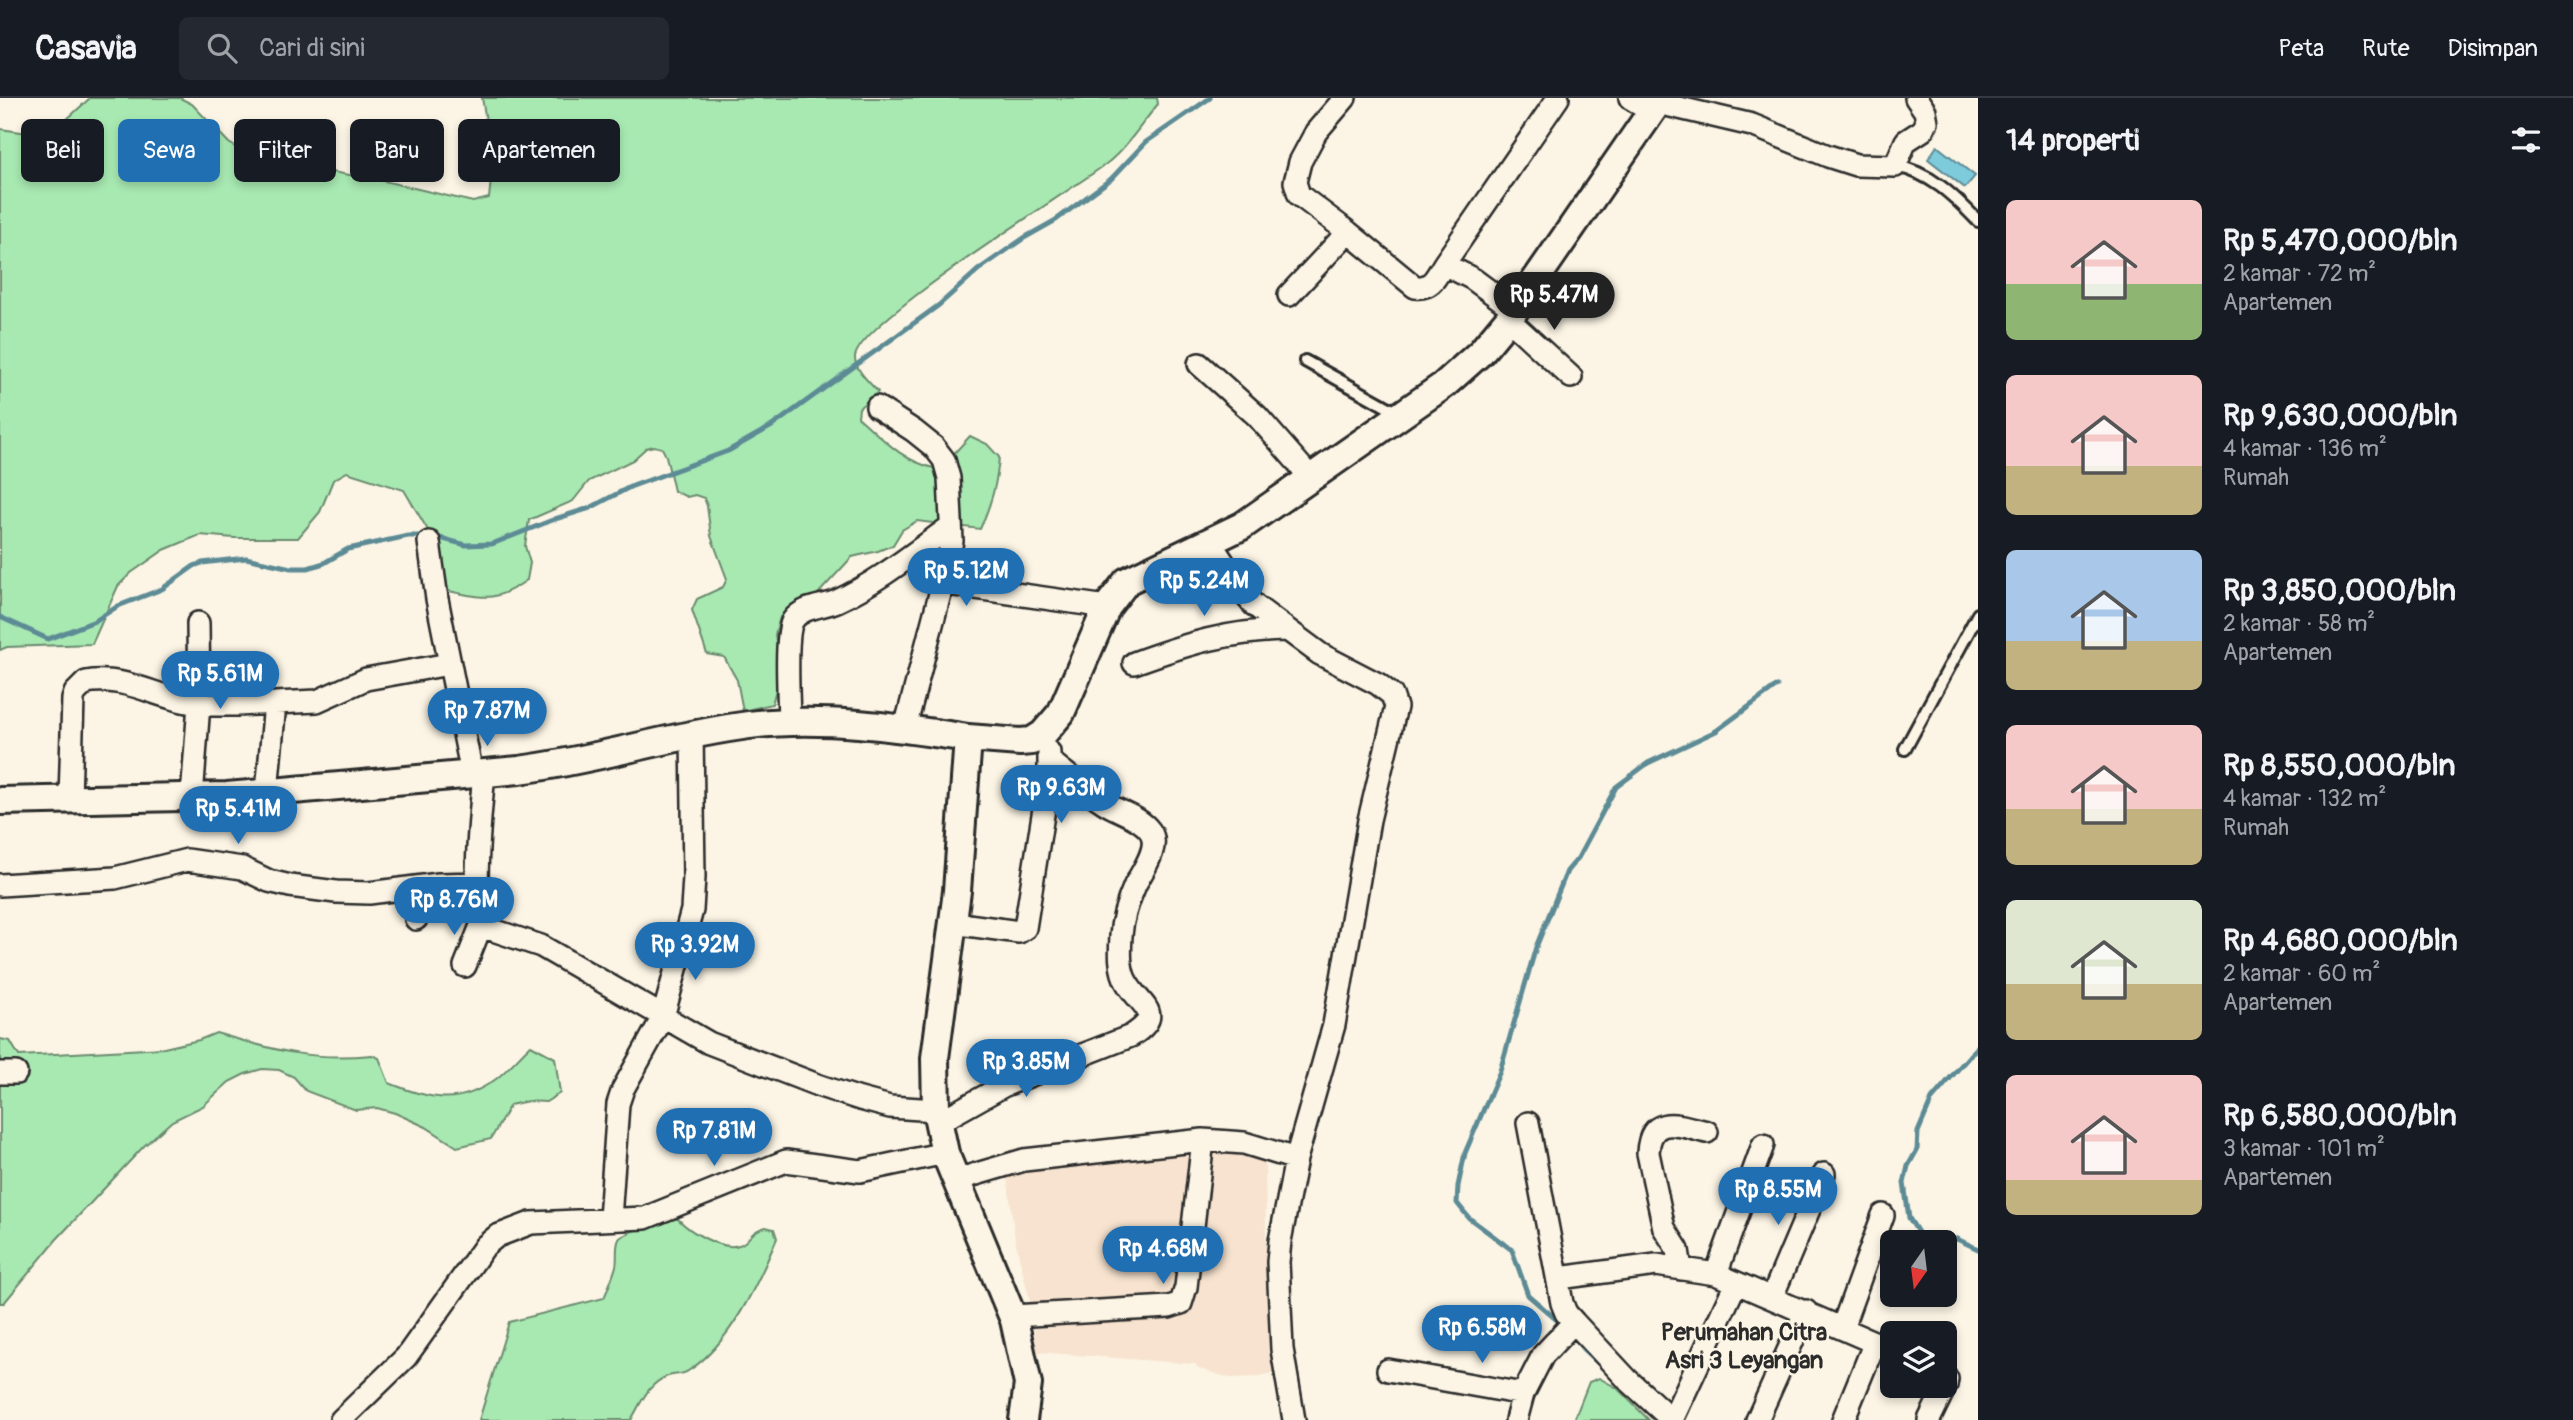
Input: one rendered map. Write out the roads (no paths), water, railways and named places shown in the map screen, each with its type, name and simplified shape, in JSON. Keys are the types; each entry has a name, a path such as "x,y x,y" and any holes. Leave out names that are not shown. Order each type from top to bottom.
{"street":[{"path":"1345,98 1316,132 1300,162 1295,182 1299,195 1415,287 1424,288 1431,285 1554,99"},
{"path":"0,800 192,797 478,773 555,765 692,733 752,724 905,728 968,738 1032,741 1044,734 1061,713 1107,607 1131,578 1242,526 1444,385 1489,344 1512,314 1650,103 1752,125 1856,165 1895,166 1906,141 1923,130 1927,122 1925,111 1916,98"},
{"path":"1289,295 1348,232"},
{"path":"1444,264 1473,279 1512,314 1571,377"},
{"path":"1199,364 1257,416 1312,479"},
{"path":"877,407 934,447 944,460 949,478 952,541 905,728"},
{"path":"789,723 789,635 794,620 806,611 837,601 884,574 951,526"},
{"path":"429,542 449,664 478,773 477,883 482,923 465,967"},
{"path":"1210,542 1249,600 1320,654 1378,684 1391,695 1396,707 1369,820 1334,1025 1296,1159 1278,1262 1282,1353 1294,1420"},
{"path":"942,586 947,584 1107,607"},
{"path":"192,797 199,704 198,623"},
{"path":"1133,663 1164,650 1210,638 1252,631 1286,630"},
{"path":"70,799 73,699 86,682 118,681 165,697 199,704 275,704 317,701 366,679 449,664"},
{"path":"267,792 275,704"},
{"path":"610,1219 618,1104 623,1089 663,1017 692,910 692,733"},
{"path":"953,923 1019,932 1025,928 1050,761 1044,734"},
{"path":"968,738 953,923 935,1058 936,1117 945,1153 1013,1316 1028,1384 1023,1420"},
{"path":"482,923 492,930 541,946 709,1043 820,1086 890,1107 936,1117 1003,1086 1131,1036 1146,1027 1149,1021 1143,1004 1126,982 1120,955 1121,923 1148,861 1154,840 1150,831 1141,823 1102,802 1050,761"},
{"path":"0,885 115,878 187,860 242,868 269,881 319,890 369,893 477,883"},
{"path":"416,919 425,886"},
{"path":"1528,1123 1569,1328 1672,1420 1736,1283"},
{"path":"1681,1269 1678,1250 1664,1228 1648,1143 1657,1128 1662,1125 1673,1124 1707,1132"},
{"path":"956,1180 1024,1160 1203,1140 1244,1143 1296,1159"},
{"path":"1013,1316 1169,1307 1181,1303 1186,1287 1203,1140"},
{"path":"1716,1274 1763,1144"},
{"path":"341,1420 406,1357 485,1246 497,1236 531,1223 645,1218 786,1161 860,1171 945,1153"},
{"path":"1772,1297 1824,1174"},
{"path":"1842,1328 1883,1215"},
{"path":"1559,1279 1656,1265 1716,1274 1880,1345"},
{"path":"1757,1420 1806,1311"},
{"path":"1516,1420 1524,1394 1543,1355 1569,1328"},
{"path":"1843,1420 1880,1352"},
{"path":"1388,1370 1524,1394"},
{"path":"1929,1420 1940,1398"}],"lane":[{"path":"1895,166 1914,169 1939,185 1978,221"},
{"path":"1305,361 1403,415"},
{"path":"1905,749 1978,614"}],"water":[{"path":"1937,146 1975,176 1965,188 1928,159"}],"waterway":[{"path":"0,617 48,639 95,621 118,606 162,589 202,563 246,558 291,568 308,568 324,563 348,549 408,536 432,536 466,545 492,544 590,508 630,487 728,451 772,426 939,305 978,270 1024,238 1056,220 1111,179 1146,142 1210,98"},
{"path":"1565,1327 1528,1295 1512,1250 1469,1218 1457,1203 1465,1153 1500,1071 1536,947 1567,871 1578,858 1616,787 1648,763 1716,731 1777,686"},
{"path":"1978,1046 1932,1099 1918,1132 1917,1150 1908,1166 1904,1183 1909,1218 1919,1234 1937,1240 1957,1239 1978,1249"},
{"path":"1576,1339 1600,1365"}],"district":[{"name":"Perumahan Citra Asri 3 Leyangan","path":"1744,1346"}]}
